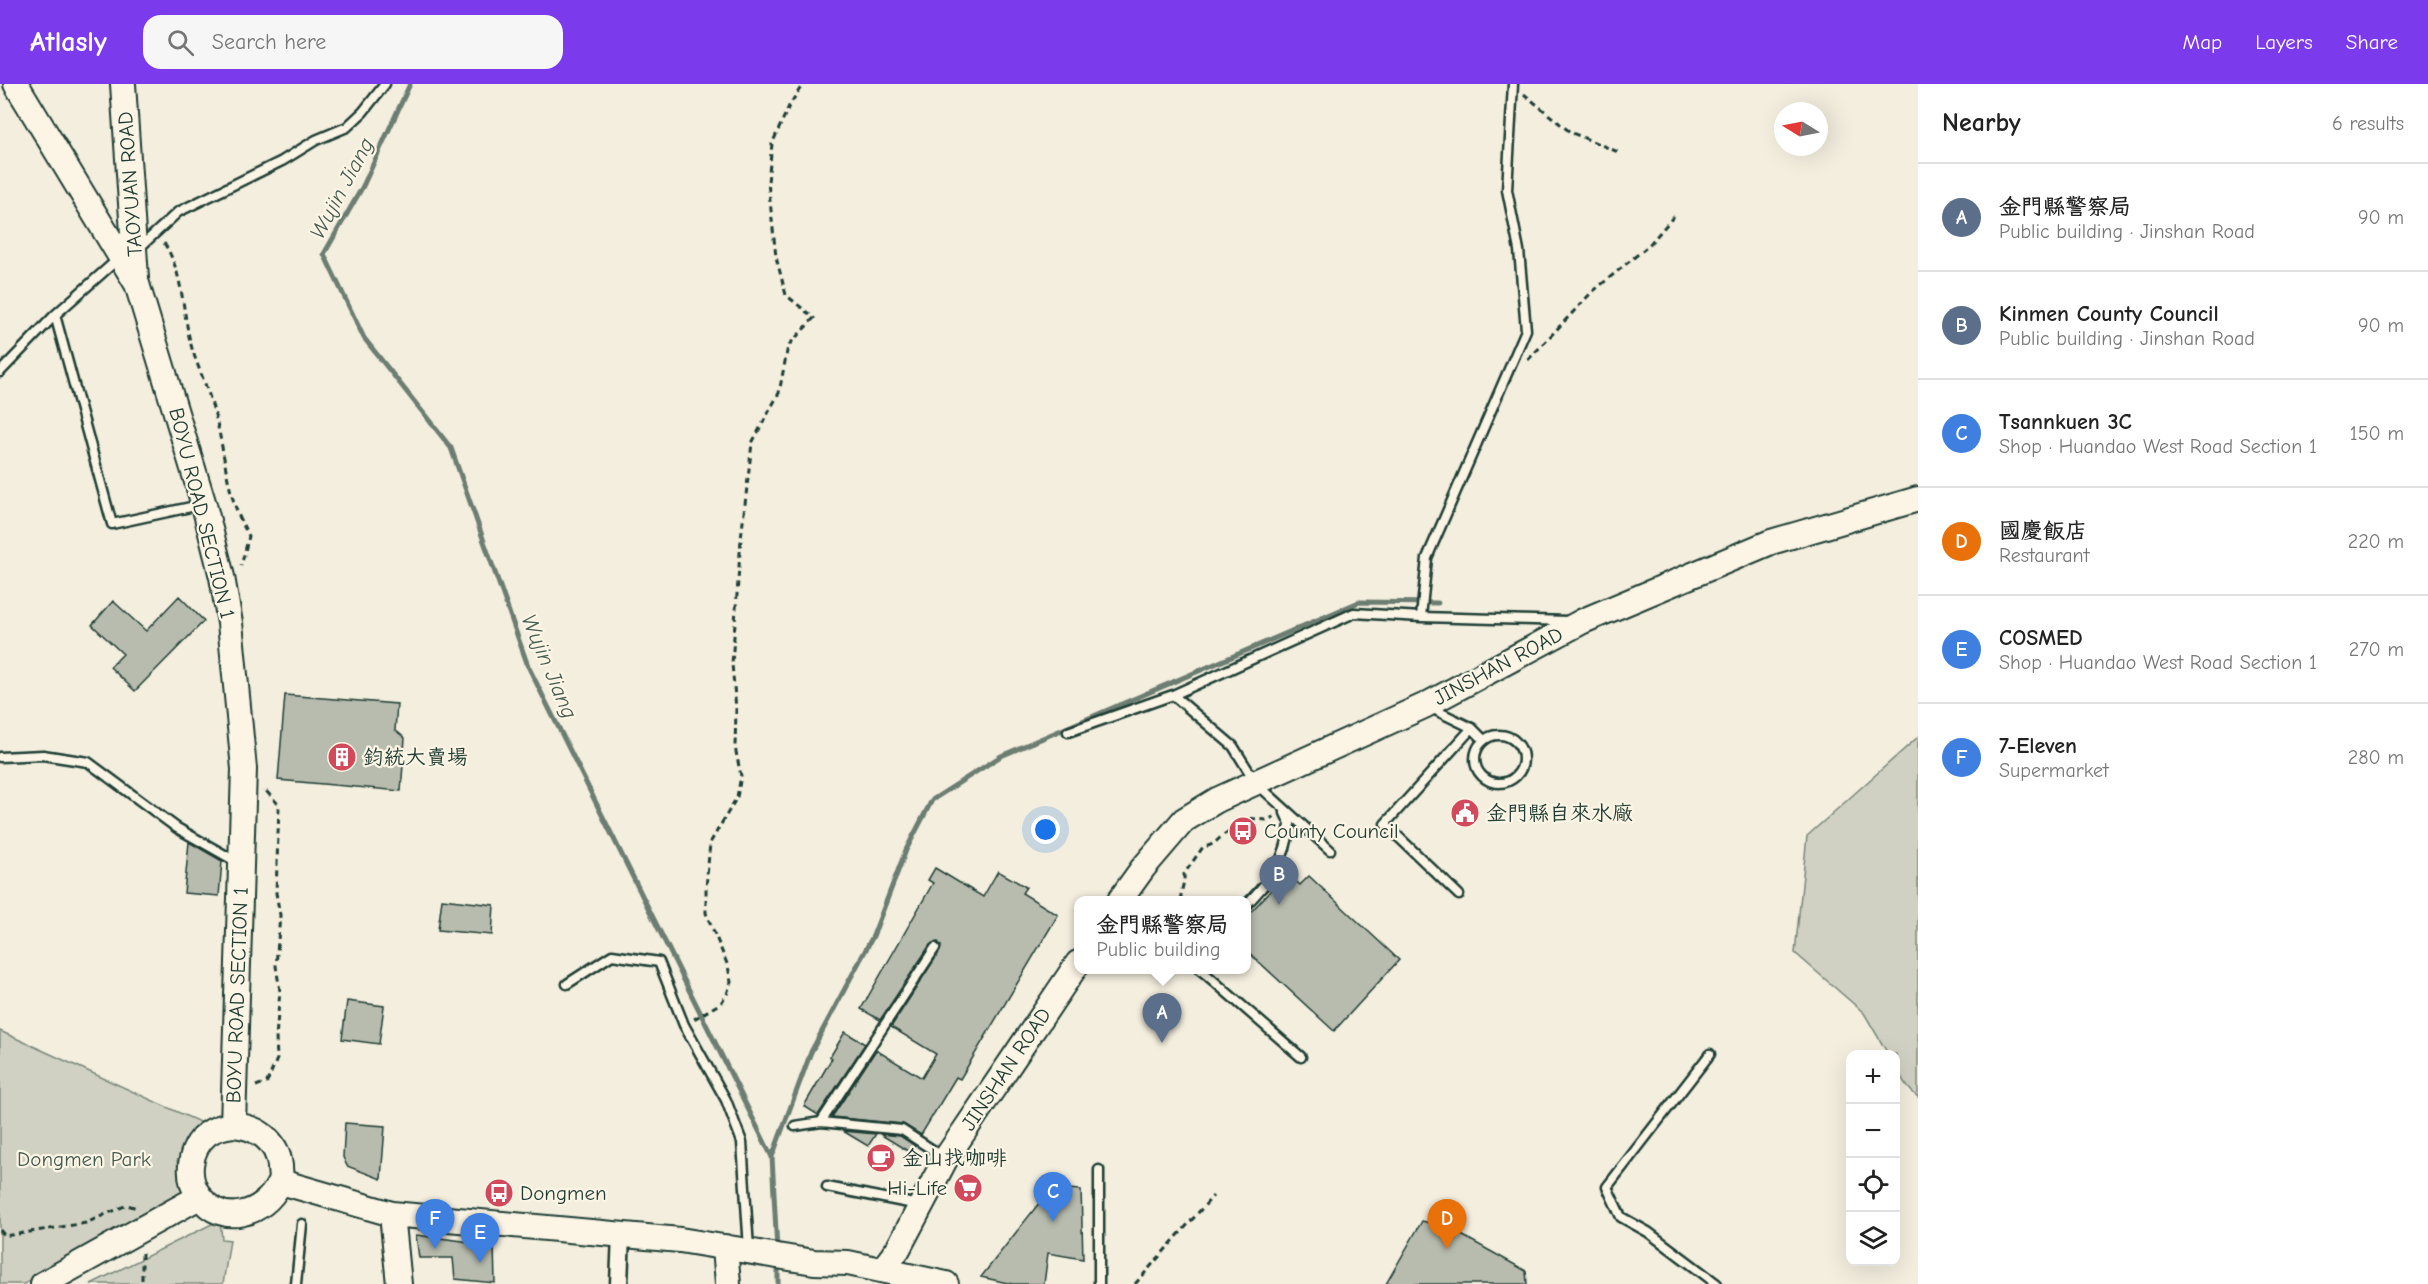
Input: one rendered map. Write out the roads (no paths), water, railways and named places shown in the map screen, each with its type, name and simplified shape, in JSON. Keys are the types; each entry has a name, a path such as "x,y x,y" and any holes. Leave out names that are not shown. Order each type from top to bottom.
{"main road":[{"path":"16,84 127,254"},
{"name":"TAOYUAN ROAD","path":"123,84 127,254 137,284"},
{"name":"BOYU ROAD SECTION 1","path":"137,284 204,505 222,577 230,623 244,785 233,1125"},
{"name":"JINSHAN ROAD","path":"1125,896 1143,868 1184,820 1217,800 1426,705 1583,621 1771,542 1918,499"},
{"name":"JINSHAN ROAD","path":"883,1269 898,1249 946,1158 1074,969"},
{"path":"246,1126 259,1131 276,1151 280,1164 281,1182 265,1203 253,1211 238,1215 217,1210 199,1197 193,1185 190,1171 192,1157 198,1144 207,1134 219,1127 246,1126"},
{"path":"281,1182 392,1214 621,1234 725,1247 814,1262 848,1263 946,1284"},
{"path":"43,1284 199,1197"},
{"path":"392,1214 399,1284"},
{"path":"725,1247 728,1284"}],"street":[{"path":"619,1284 621,1234"}],"lane":[{"path":"0,372 54,315 178,212 282,161 316,140 347,127 363,112 385,84"},
{"path":"1421,618 1427,558 1526,330 1520,250 1507,190 1513,84"},
{"path":"54,315 112,524 204,505"},
{"path":"1068,732 1173,695 1354,614 1421,618 1583,621"},
{"path":"1173,695 1233,746 1256,783 1330,850"},
{"path":"1426,705 1472,729 1484,740"},
{"path":"1459,895 1385,824 1472,729"},
{"path":"1499,735 1514,741 1522,754 1522,763 1515,776 1509,781 1494,783 1481,775 1475,761 1479,746 1484,740 1499,735"},
{"path":"0,757 43,754 88,762 177,828 240,863"},
{"path":"1251,900 1268,882 1281,861 1290,824 1281,807"},
{"path":"821,1122 935,948"},
{"path":"567,984 612,955 659,962 684,1025 726,1100 742,1142 749,1252"},
{"path":"1207,974 1300,1057"},
{"path":"1710,1054 1607,1187 1621,1217 1648,1232 1717,1284"},
{"path":"795,1126 821,1122 902,1130 946,1158"},
{"path":"1099,1284 1100,1170"},
{"path":"826,1187 919,1206"},
{"path":"296,1284 302,1224"}],"waterway":[{"name":"Wujin Jiang","path":"410,84 363,186 324,254 364,338 451,448 528,666 772,1157 777,1250"},
{"path":"772,1157 811,1052 873,936 906,850 932,800 1001,756 1359,602 1438,603"},
{"name":"Wujin Jiang","path":"778,1262 778,1282"}],"place":[{"name":"鈞統大賣場","path":"342,757"},
{"name":"金門縣自來水廠","path":"1465,813"},
{"name":"County Council","path":"1243,831"},
{"name":"Kinmen County Council","path":"1279,905"},
{"name":"金門縣警察局","path":"1162,1043"},
{"name":"金山找咖啡","path":"881,1158"},
{"name":"Hi-Life","path":"968,1188"},
{"name":"Dongmen","path":"499,1193"},
{"name":"Tsannkuen 3C","path":"1053,1222"},
{"name":"7-Eleven","path":"435,1249"},
{"name":"國慶飯店","path":"1447,1249"},
{"name":"COSMED","path":"480,1263"}],"park label":[{"name":"Dongmen Park","path":"84,1159"}]}
